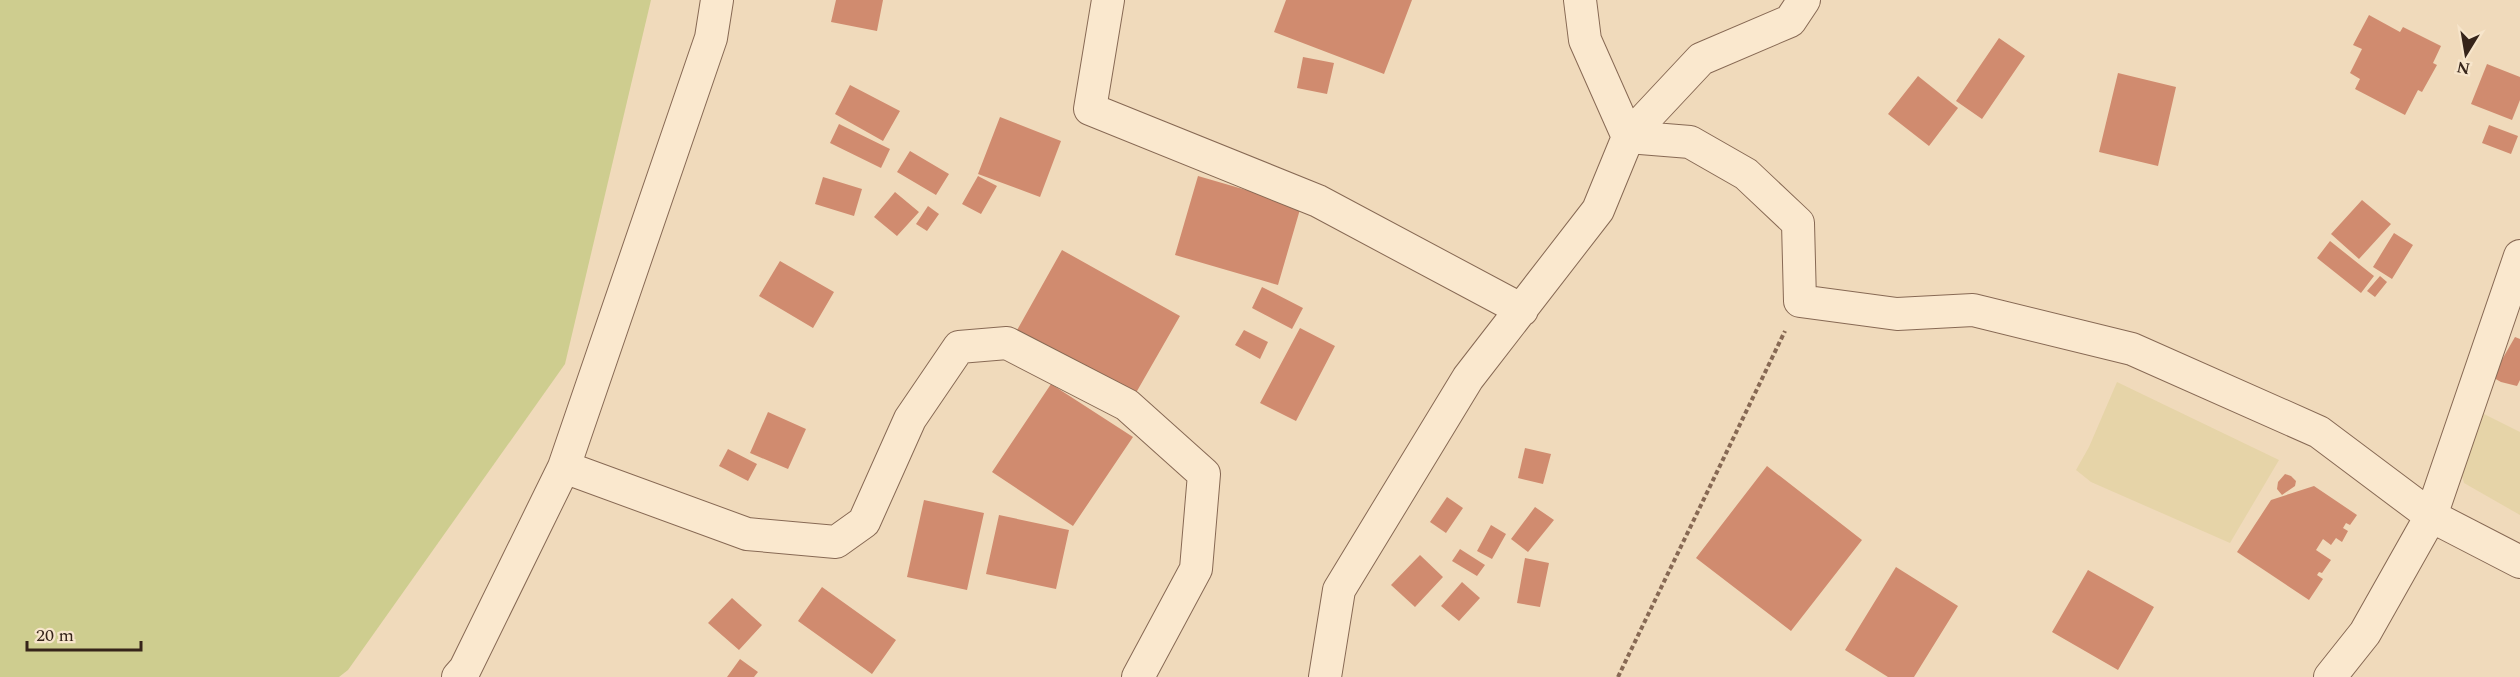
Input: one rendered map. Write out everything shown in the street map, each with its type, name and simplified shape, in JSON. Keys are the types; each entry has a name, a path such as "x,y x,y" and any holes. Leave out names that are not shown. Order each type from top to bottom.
{"street":[{"path":"458,677 465,669 564,467 711,38 717,0"},
{"path":"1107,0 1090,109 1318,201 1522,310"},
{"path":"1580,0 1585,40 1628,137"},
{"path":"1325,677 1339,590 1468,378 1598,210 1628,137 1701,59 1790,21 1804,0"},
{"path":"1628,137 1690,142 1746,174 1798,223 1800,301 1897,314 1973,310 2132,349 2319,432 2431,516 2520,562"},
{"path":"2330,677 2365,633 2431,516 2520,256"},
{"path":"564,467 747,534 836,542 864,522 910,419 959,347 1007,343 1126,405 1204,474 1196,569 1138,677"}],"path":[{"path":"1618,677 1800,301"}],"shaded area":[{"path":"0,0 651,0 565,364 348,670 339,677 0,677"},
{"path":"2117,382 2279,460 2230,543 2091,482 2076,470 2089,447"},
{"path":"2482,413 2520,432 2520,515 2464,483 2462,476 2464,465"}],"building":[{"path":"836,0 883,0 877,31 831,22"},
{"path":"1286,0 1412,0 1384,74 1274,32"},
{"path":"2369,15 2400,32 2403,27 2441,46 2433,63 2437,65 2422,92 2418,90 2405,115 2355,89 2360,79 2350,73 2362,49 2353,45"},
{"path":"1999,38 2025,56 1982,119 1956,101"},
{"path":"1303,57 1334,63 1327,94 1297,88"},
{"path":"2487,64 2520,77 2520,100 2512,120 2471,104"},
{"path":"2118,73 2176,87 2158,166 2099,152"},
{"path":"1918,76 1958,108 1929,146 1888,114"},
{"path":"850,85 900,111 883,141 835,114"},
{"path":"1000,117 1061,141 1040,197 978,174"},
{"path":"839,124 890,149 881,168 830,143"},
{"path":"2489,125 2518,136 2511,154 2482,143"},
{"path":"910,151 949,174 936,195 897,172"},
{"path":"978,176 997,186 981,214 962,204"},
{"path":"1198,176 1301,206 1278,285 1175,255"},
{"path":"823,177 862,189 854,216 815,204"},
{"path":"895,192 919,212 897,236 874,217"},
{"path":"2362,200 2391,224 2359,259 2331,234"},
{"path":"928,206 939,214 927,231 916,224"},
{"path":"2394,233 2413,245 2392,279 2373,267"},
{"path":"2330,241 2374,276 2361,293 2317,258"},
{"path":"1062,250 1180,316 1133,398 1016,332"},
{"path":"780,261 834,292 813,328 759,296"},
{"path":"2380,276 2387,282 2375,297 2367,291"},
{"path":"1262,287 1303,308 1292,329 1252,308"},
{"path":"1300,328 1335,346 1296,421 1260,403"},
{"path":"1244,330 1268,342 1260,359 1235,345"},
{"path":"2515,337 2520,339 2520,380 2517,386 2492,377"},
{"path":"1051,384 1133,437 1073,526 992,472"},
{"path":"768,412 806,429 788,469 750,453"},
{"path":"1525,448 1551,454 1543,484 1518,478"},
{"path":"728,449 757,464 748,481 719,466"},
{"path":"1767,466 1862,540 1791,631 1696,558"},
{"path":"2285,474 2296,481 2295,486 2282,495 2277,489 2278,482"},
{"path":"2314,486 2357,515 2350,525 2346,523 2343,528 2348,531 2342,542 2336,538 2331,545 2323,539 2316,550 2331,560 2322,573 2319,572 2317,575 2323,579 2309,600 2237,552 2271,500"},
{"path":"1447,497 1463,508 1446,533 1430,522"},
{"path":"924,500 984,513 967,590 907,577"},
{"path":"1535,507 1554,520 1528,552 1511,539"},
{"path":"999,515 1069,530 1056,589 986,574"},
{"path":"1491,525 1506,534 1492,559 1477,551"},
{"path":"1460,549 1485,565 1477,576 1452,561"},
{"path":"1420,555 1443,577 1415,607 1391,585"},
{"path":"1525,558 1549,563 1540,607 1517,603"},
{"path":"1896,567 1958,606 1914,677 1888,677 1845,650"},
{"path":"2088,570 2154,607 2118,670 2052,632"},
{"path":"1462,582 1480,598 1459,621 1441,606"},
{"path":"822,587 896,640 872,674 798,621"},
{"path":"732,598 762,625 739,650 708,623"},
{"path":"740,659 758,672 754,677 727,677"}]}
